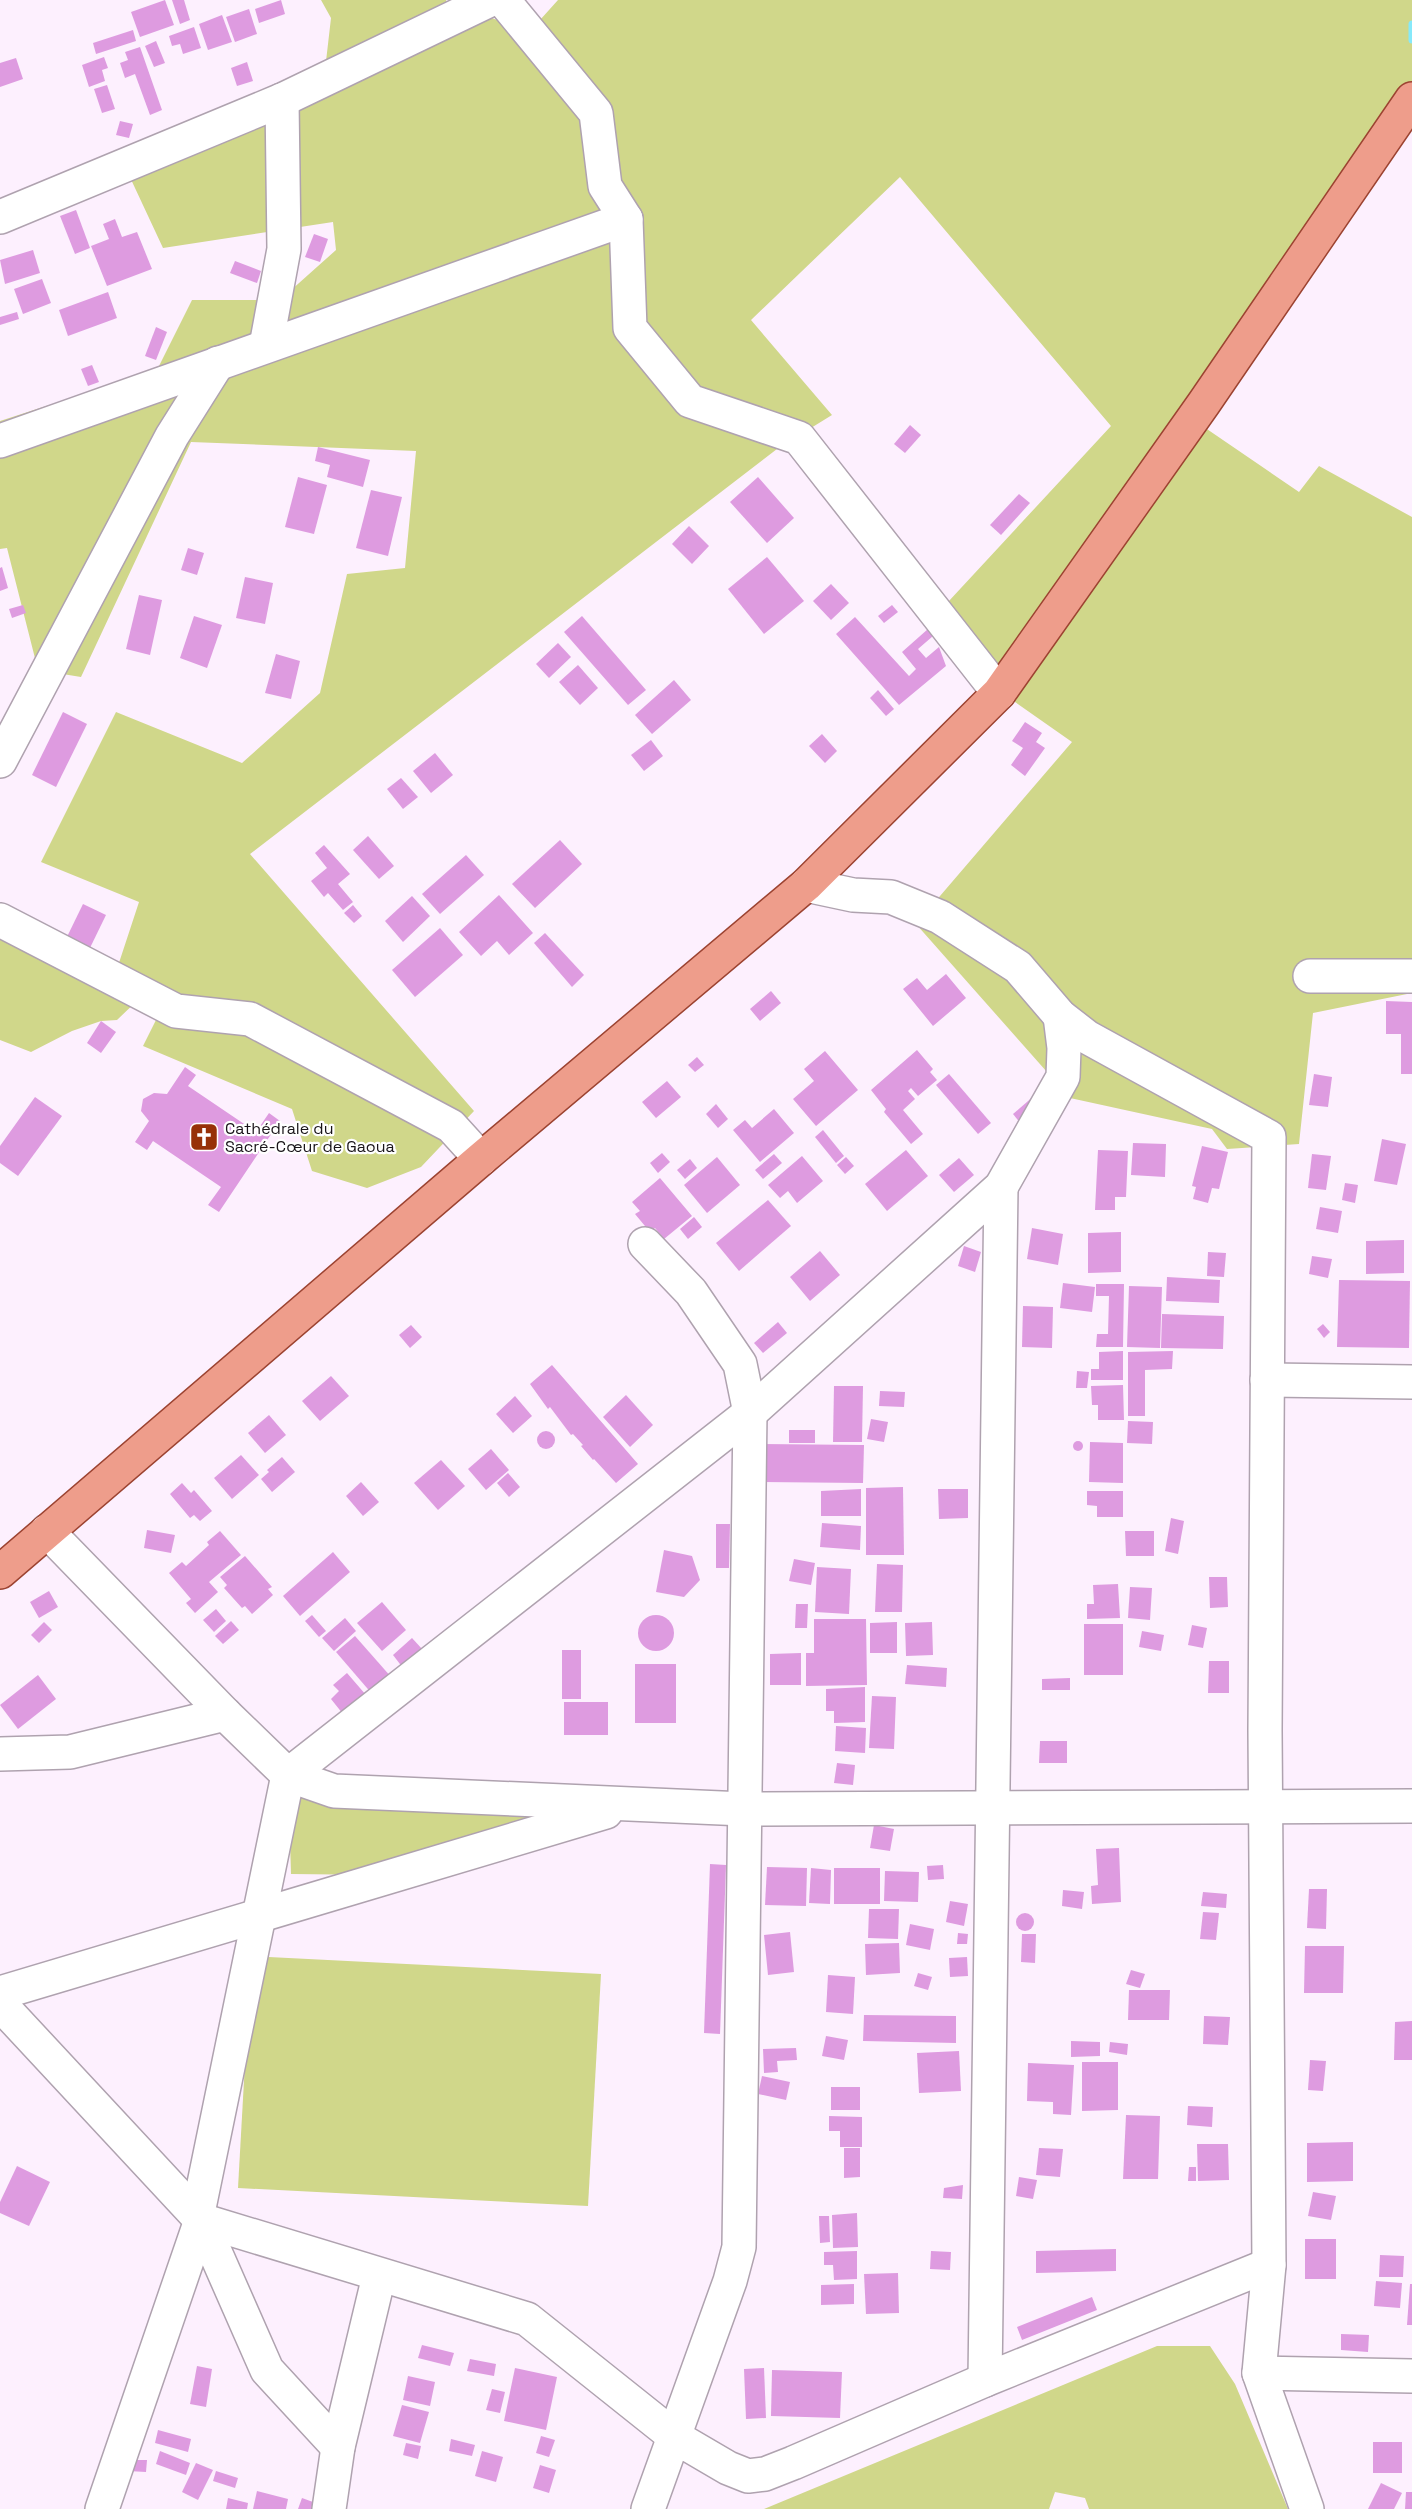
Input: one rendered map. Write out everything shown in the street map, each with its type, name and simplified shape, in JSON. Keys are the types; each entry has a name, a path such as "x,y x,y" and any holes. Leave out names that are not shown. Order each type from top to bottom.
{"main road":[{"path":"0,1572 481,1158 806,885 999,693 1204,403 1412,99"}],"street":[{"path":"0,217 282,100 490,0"},
{"path":"503,0 596,113 606,186 626,219 630,328 690,401 799,438 999,693"},
{"path":"266,346 284,249 282,100"},
{"path":"0,441 626,219"},
{"path":"0,761 172,436 218,363"},
{"path":"806,885 853,895 891,897 940,917 1018,968 1060,1016 1087,1037 1269,1137 1265,1806 1269,2265 1259,2373 1307,2509"},
{"path":"0,920 176,1011 250,1019 451,1126 481,1158"},
{"path":"1310,976 1412,976"},
{"path":"338,2447 267,2370 201,2220 200,2208 288,1775 750,1413 1001,1186 1063,1077 1064,1048 1060,1016"},
{"path":"985,2380 1001,1186"},
{"path":"645,1244 691,1292 740,1364 750,1413 739,2247 730,2281 648,2509"},
{"path":"1267,1380 1412,1382"},
{"path":"47,1532 288,1775 334,1791 628,1806 744,1809 1412,1806"},
{"path":"0,1754 70,1752 225,1714"},
{"path":"0,1993 628,1806"},
{"path":"0,2004 201,2220 526,2319 675,2438 728,2468 748,2476 765,2474 985,2380 1269,2265"},
{"path":"102,2509 201,2220"},
{"path":"330,2509 338,2447 379,2276"},
{"path":"1259,2373 1412,2376"}],"green space":[{"path":"321,0 446,0 448,5 531,30 558,0 1412,0 1412,99 1179,410 1299,492 1319,466 1412,517 1412,993 1313,1013 1299,1144 1227,1149 1212,1129 1070,1098 916,924 1072,742 1015,702 1000,667 948,602 1111,426 900,177 751,320 832,415 777,449 250,854 474,1111 421,1167 367,1188 312,1171 292,1109 143,1046 161,1010 141,997 117,1020 101,1021 72,1031 31,1052 0,1040 0,934 114,978 139,902 41,862 116,712 242,763 320,693 347,574 405,568 416,451 191,442 81,677 38,670 7,548 0,549 0,421 157,370 192,300 280,300 336,250 333,222 163,248 121,158 325,70 331,18"},
{"path":"288,1775 628,1806 381,1875 291,1874"},
{"path":"251,1956 601,1974 588,2206 238,2188"},
{"path":"1157,2346 1210,2346 1235,2384 1288,2509 1089,2509 1085,2498 1055,2492 1049,2509 764,2509"}],"building":[{"path":"165,0 174,25 140,37 131,12"},
{"path":"172,0 184,0 190,20 180,24"},
{"path":"281,0 285,14 259,23 255,9"},
{"path":"249,9 257,34 235,42 226,17"},
{"path":"222,15 232,42 208,50 199,24"},
{"path":"194,27 201,48 183,54 180,44 172,46 169,36"},
{"path":"133,30 136,41 96,54 93,43"},
{"path":"156,41 165,63 154,67 145,46"},
{"path":"140,47 162,110 150,115 135,74 125,78 120,63 128,60 125,52"},
{"path":"104,57 108,68 102,70 105,81 89,87 82,65"},
{"path":"16,58 23,79 0,87 0,63"},
{"path":"247,62 253,81 237,86 231,68"},
{"path":"107,85 115,109 102,113 94,89"},
{"path":"120,121 133,124 129,138 116,135"},
{"path":"76,210 90,248 75,254 60,216"},
{"path":"115,219 122,237 137,232 152,269 107,286 91,246 109,239 103,224"},
{"path":"314,234 328,239 320,262 305,257"},
{"path":"33,250 40,273 5,284 0,260"},
{"path":"235,261 261,271 257,283 230,273"},
{"path":"42,279 51,303 23,314 14,289"},
{"path":"108,292 117,318 68,336 59,310"},
{"path":"17,312 19,319 0,325 0,317"},
{"path":"156,327 167,332 156,360 145,356"},
{"path":"92,365 99,382 88,386 81,369"},
{"path":"910,425 921,435 905,453 894,444"},
{"path":"318,447 370,460 363,487 327,477 330,465 315,461"},
{"path":"298,477 327,485 314,534 285,527"},
{"path":"758,477 794,518 767,543 730,502"},
{"path":"371,490 402,497 388,556 356,548"},
{"path":"1019,494 1030,503 1001,535 990,525"},
{"path":"689,526 709,546 692,564 672,544"},
{"path":"188,548 204,553 197,575 181,570"},
{"path":"767,557 804,601 764,634 728,589"},
{"path":"2,567 8,588 0,591 0,568"},
{"path":"245,577 273,583 265,624 236,618"},
{"path":"831,584 849,603 831,620 813,601"},
{"path":"139,595 162,600 150,655 126,649"},
{"path":"23,605 26,613 12,618 9,609"},
{"path":"892,605 898,612 884,623 878,616"},
{"path":"194,616 222,625 207,668 180,658"},
{"path":"582,616 646,690 628,705 564,632"},
{"path":"855,617 909,676 916,669 902,652 928,629 933,636 918,649 926,658 939,647 946,666 899,705 836,634"},
{"path":"558,643 571,657 549,678 536,664"},
{"path":"276,654 300,661 291,699 265,693"},
{"path":"578,665 598,688 580,705 559,682"},
{"path":"674,680 691,700 652,734 635,715"},
{"path":"878,690 894,709 886,716 870,698"},
{"path":"63,712 87,724 56,787 32,775"},
{"path":"1025,722 1042,733 1036,742 1045,748 1025,776 1011,765 1023,748 1012,741"},
{"path":"822,734 837,751 825,763 809,746"},
{"path":"651,740 663,756 644,771 631,755"},
{"path":"435,753 453,775 431,793 413,771"},
{"path":"401,778 418,797 403,809 387,789"},
{"path":"368,836 394,866 379,879 353,850"},
{"path":"560,840 582,864 535,908 512,884"},
{"path":"324,845 350,874 338,884 353,902 343,910 328,893 324,897 311,881 327,868 315,853"},
{"path":"466,855 484,875 440,914 422,894"},
{"path":"499,895 533,933 509,955 497,941 481,956 459,932"},
{"path":"412,896 430,916 403,942 385,921"},
{"path":"83,904 106,915 87,954 64,943"},
{"path":"353,905 362,916 354,923 344,913"},
{"path":"440,928 463,955 415,997 392,970"},
{"path":"545,933 584,975 572,987 534,943"},
{"path":"946,974 966,998 933,1026 903,989 917,978 927,990"},
{"path":"771,991 781,1003 760,1021 750,1009"},
{"path":"1386,1001 1412,1002 1412,1074 1401,1074 1401,1034 1386,1034"},
{"path":"101,1021 116,1032 101,1053 87,1043"},
{"path":"917,1050 933,1069 930,1072 937,1080 918,1096 911,1088 908,1091 915,1099 903,1110 923,1134 911,1144 884,1112 886,1109 871,1090"},
{"path":"825,1051 858,1090 816,1126 793,1099 814,1081 804,1069"},
{"path":"697,1057 704,1065 695,1072 688,1065"},
{"name":"Cathédrale du Sacré-Cœur de Gaoua","path":"185,1067 196,1075 188,1086 256,1132 269,1113 280,1121 219,1212 208,1205 221,1187 153,1141 147,1150 135,1142 149,1121 141,1111 143,1099 154,1093 167,1094"},
{"path":"949,1074 991,1123 978,1134 936,1085"},
{"path":"1314,1074 1332,1077 1328,1107 1309,1105"},
{"path":"667,1081 681,1097 656,1118 642,1102"},
{"path":"1035,1095 1021,1124 1013,1114"},
{"path":"35,1097 62,1116 18,1176 0,1163 0,1146"},
{"path":"716,1104 728,1119 718,1128 706,1114"},
{"path":"774,1109 794,1133 760,1162 733,1130 745,1120 752,1128"},
{"path":"823,1130 844,1156 836,1163 815,1137"},
{"path":"1382,1139 1406,1144 1397,1185 1374,1181"},
{"path":"1133,1143 1166,1144 1165,1177 1131,1175"},
{"path":"1202,1146 1228,1152 1219,1189 1212,1188 1208,1203 1193,1199 1196,1187 1192,1186"},
{"path":"906,1150 928,1176 887,1211 865,1184"},
{"path":"1098,1150 1128,1151 1126,1197 1115,1197 1115,1210 1095,1210"},
{"path":"662,1153 670,1162 658,1173 650,1163"},
{"path":"774,1154 782,1163 763,1179 755,1170"},
{"path":"1312,1154 1331,1156 1326,1190 1308,1188"},
{"path":"802,1156 823,1181 797,1203 788,1191 780,1198 768,1185"},
{"path":"717,1157 740,1185 707,1213 684,1185"},
{"path":"846,1157 854,1166 845,1174 837,1165"},
{"path":"959,1158 974,1175 954,1192 939,1175"},
{"path":"690,1159 697,1168 685,1179 677,1170"},
{"path":"660,1178 692,1216 664,1239 655,1228 650,1232 635,1214 640,1211 632,1202"},
{"path":"1345,1183 1358,1185 1355,1203 1342,1200"},
{"path":"768,1200 791,1226 739,1271 716,1243"},
{"path":"1320,1207 1342,1211 1338,1233 1316,1229"},
{"path":"694,1217 702,1227 688,1239 680,1229"},
{"path":"1032,1228 1063,1234 1058,1265 1027,1259"},
{"path":"1121,1232 1121,1272 1088,1273 1088,1233"},
{"path":"1404,1240 1404,1273 1366,1274 1366,1241"},
{"path":"964,1246 981,1252 975,1272 958,1266"},
{"path":"820,1251 840,1275 810,1301 790,1277"},
{"path":"1208,1252 1226,1253 1224,1277 1207,1276"},
{"path":"1312,1256 1332,1259 1328,1278 1309,1274"},
{"path":"1167,1277 1220,1280 1219,1303 1166,1301"},
{"path":"1339,1280 1410,1281 1409,1348 1337,1347"},
{"path":"1063,1283 1095,1287 1092,1312 1060,1308"},
{"path":"1096,1284 1124,1284 1123,1347 1096,1347 1097,1334 1108,1334 1109,1296 1096,1296"},
{"path":"1129,1286 1162,1287 1160,1348 1127,1347"},
{"path":"1023,1306 1053,1307 1052,1348 1022,1347"},
{"path":"1162,1314 1224,1316 1223,1349 1161,1348"},
{"path":"778,1322 787,1333 763,1353 754,1343"},
{"path":"1323,1324 1330,1332 1324,1338 1317,1329"},
{"path":"411,1325 422,1337 410,1348 399,1335"},
{"path":"1123,1351 1123,1380 1091,1380 1091,1369 1099,1369 1099,1352"},
{"path":"1173,1351 1172,1369 1145,1370 1145,1416 1128,1416 1128,1352"},
{"path":"552,1365 638,1464 616,1483 593,1460 573,1434 571,1435 550,1407 548,1409 530,1384"},
{"path":"1077,1371 1089,1372 1087,1388 1076,1388"},
{"path":"331,1376 349,1396 320,1421 302,1401"},
{"path":"1123,1385 1124,1420 1098,1420 1098,1405 1092,1405 1091,1386"},
{"path":"834,1386 863,1386 862,1442 833,1442"},
{"path":"880,1391 905,1392 904,1407 879,1406"},
{"path":"626,1395 653,1425 630,1447 603,1417"},
{"path":"515,1396 532,1416 513,1433 496,1414"},
{"path":"269,1415 286,1435 265,1453 248,1433"},
{"path":"871,1419 888,1422 884,1442 867,1439"},
{"path":"1128,1421 1153,1422 1152,1444 1127,1443"},
{"path":"789,1430 815,1430 815,1443 789,1443"},
{"path":"542,1431 550,1431 555,1436 553,1447 542,1449 537,1444 537,1436"},
{"path":"1078,1441 1082,1442 1082,1450 1078,1451 1074,1450 1073,1446 1074,1442"},
{"path":"1090,1442 1123,1443 1123,1483 1089,1482"},
{"path":"761,1444 864,1445 863,1483 761,1482"},
{"path":"491,1449 509,1470 486,1490 468,1469"},
{"path":"241,1455 259,1475 232,1499 214,1478"},
{"path":"282,1457 295,1472 272,1492 261,1479 269,1472 267,1470"},
{"path":"441,1460 465,1486 438,1510 414,1483"},
{"path":"508,1473 520,1487 509,1497 497,1483"},
{"path":"361,1482 379,1502 363,1516 346,1496"},
{"path":"182,1483 191,1493 194,1490 212,1511 200,1521 194,1515 190,1518 170,1494"},
{"path":"903,1487 904,1555 866,1555 866,1488"},
{"path":"861,1489 861,1516 821,1516 821,1491"},
{"path":"938,1489 968,1489 968,1518 939,1519"},
{"path":"1087,1491 1123,1491 1123,1517 1097,1517 1097,1506 1087,1505"},
{"path":"1171,1518 1184,1521 1178,1554 1165,1551"},
{"path":"822,1523 861,1526 860,1550 820,1547"},
{"path":"716,1524 730,1524 729,1568 716,1568"},
{"path":"147,1530 175,1535 171,1553 144,1548"},
{"path":"220,1531 241,1555 209,1582 218,1592 195,1613 186,1603 191,1599 169,1573 182,1562 186,1566 209,1545 207,1542"},
{"path":"1125,1531 1154,1531 1154,1556 1126,1556"},
{"path":"664,1550 692,1556 700,1580 684,1597 656,1592"},
{"path":"333,1552 350,1572 300,1616 283,1596"},
{"path":"245,1556 272,1587 268,1589 273,1595 252,1614 245,1606 242,1608 224,1588 227,1585 220,1577"},
{"path":"794,1559 815,1563 811,1585 789,1581"},
{"path":"877,1564 903,1565 902,1612 875,1612"},
{"path":"817,1567 851,1569 849,1614 815,1612"},
{"path":"1209,1577 1227,1577 1228,1607 1210,1608"},
{"path":"1118,1584 1120,1618 1087,1619 1087,1604 1094,1604 1093,1585"},
{"path":"1130,1587 1152,1588 1150,1620 1128,1618"},
{"path":"49,1591 58,1607 39,1618 30,1602"},
{"path":"382,1602 406,1630 382,1651 357,1623"},
{"path":"796,1604 808,1604 807,1628 795,1628"},
{"path":"216,1609 226,1621 214,1632 203,1620"},
{"path":"312,1615 326,1631 319,1637 305,1621"},
{"path":"656,1615 669,1620 674,1633 669,1646 656,1651 643,1646 638,1633 643,1620"},
{"path":"345,1618 356,1631 334,1651 322,1638"},
{"path":"814,1619 866,1619 867,1685 806,1686 806,1653 814,1653"},
{"path":"231,1621 239,1630 223,1644 215,1636"},
{"path":"44,1622 52,1630 39,1643 31,1635"},
{"path":"897,1622 897,1653 870,1653 870,1623"},
{"path":"932,1622 933,1655 906,1656 905,1623"},
{"path":"1084,1624 1123,1624 1123,1675 1084,1675"},
{"path":"1192,1625 1207,1628 1203,1648 1188,1645"},
{"path":"1142,1631 1164,1635 1161,1651 1139,1647"},
{"path":"355,1636 392,1678 373,1695 336,1652"},
{"path":"412,1638 423,1650 403,1668 393,1655"},
{"path":"562,1650 581,1650 581,1699 562,1699"},
{"path":"801,1653 801,1685 770,1685 770,1654"},
{"path":"1209,1661 1229,1661 1229,1693 1208,1693"},
{"path":"635,1664 676,1664 676,1723 635,1723"},
{"path":"907,1665 947,1668 946,1687 905,1684"},
{"path":"347,1673 366,1695 343,1714 331,1699 339,1691 333,1685"},
{"path":"38,1675 56,1699 18,1729 0,1705"},
{"path":"1070,1678 1070,1690 1042,1690 1042,1679"},
{"path":"865,1687 865,1722 834,1723 834,1711 826,1711 826,1689"},
{"path":"872,1696 896,1697 894,1749 869,1748"},
{"path":"564,1702 608,1702 608,1735 564,1735"},
{"path":"836,1726 866,1728 865,1753 835,1751"},
{"path":"1040,1741 1067,1741 1067,1763 1039,1763"},
{"path":"837,1763 855,1765 853,1785 834,1783"},
{"path":"874,1825 894,1829 890,1851 870,1848"},
{"path":"1119,1848 1121,1902 1092,1904 1091,1886 1098,1885 1096,1849"},
{"path":"710,1864 726,1865 720,2034 704,2033"},
{"path":"943,1865 944,1879 928,1880 927,1866"},
{"path":"767,1867 807,1868 806,1906 765,1905"},
{"path":"811,1868 831,1870 830,1904 809,1903"},
{"path":"834,1868 880,1868 880,1904 834,1904"},
{"path":"885,1871 919,1872 918,1902 884,1901"},
{"path":"1309,1889 1327,1889 1326,1929 1307,1928"},
{"path":"1063,1890 1084,1892 1082,1909 1062,1906"},
{"path":"1203,1892 1227,1894 1226,1908 1201,1906"},
{"path":"950,1901 968,1904 964,1926 946,1922"},
{"path":"869,1909 899,1909 898,1939 868,1938"},
{"path":"1203,1912 1219,1913 1216,1940 1200,1939"},
{"path":"1025,1913 1031,1916 1034,1922 1031,1928 1025,1931 1019,1928 1016,1922 1019,1916"},
{"path":"910,1924 934,1929 930,1950 906,1945"},
{"path":"790,1932 794,1972 768,1975 764,1935"},
{"path":"958,1933 968,1934 967,1944 957,1944"},
{"path":"1022,1934 1036,1934 1035,1963 1021,1962"},
{"path":"899,1943 900,1973 866,1975 865,1944"},
{"path":"1305,1946 1344,1946 1343,1993 1304,1993"},
{"path":"967,1957 968,1976 950,1977 949,1958"},
{"path":"1131,1970 1145,1974 1140,1988 1126,1984"},
{"path":"918,1973 932,1977 928,1990 914,1986"},
{"path":"828,1975 855,1977 853,2014 826,2012"},
{"path":"1129,1990 1170,1990 1169,2020 1128,2020"},
{"path":"864,2015 956,2016 956,2043 863,2041"},
{"path":"1204,2016 1230,2017 1228,2045 1203,2044"},
{"path":"1412,2021 1412,2060 1394,2060 1395,2022"},
{"path":"826,2036 848,2040 844,2060 822,2056"},
{"path":"1071,2041 1100,2042 1100,2056 1071,2057"},
{"path":"1110,2042 1128,2044 1127,2055 1109,2052"},
{"path":"796,2048 797,2060 777,2061 778,2072 764,2073 763,2049"},
{"path":"959,2051 961,2091 919,2093 917,2053"},
{"path":"1310,2060 1326,2061 1323,2091 1308,2090"},
{"path":"1082,2062 1118,2062 1118,2110 1082,2111"},
{"path":"1028,2063 1074,2065 1071,2115 1053,2114 1053,2102 1027,2101"},
{"path":"762,2076 790,2082 786,2100 758,2094"},
{"path":"831,2087 860,2087 860,2110 831,2110"},
{"path":"1188,2106 1213,2107 1212,2127 1187,2125"},
{"path":"1126,2115 1160,2116 1158,2179 1123,2179"},
{"path":"829,2116 862,2117 862,2147 840,2147 840,2131 829,2131"},
{"path":"1353,2142 1353,2181 1307,2182 1307,2143"},
{"path":"1197,2144 1228,2144 1229,2180 1198,2181"},
{"path":"844,2148 860,2148 860,2177 844,2178"},
{"path":"1039,2148 1063,2149 1060,2177 1036,2175"},
{"path":"17,2166 50,2182 29,2226 0,2213 0,2202"},
{"path":"1189,2167 1196,2167 1196,2181 1188,2181"},
{"path":"1019,2177 1037,2180 1033,2199 1016,2196"},
{"path":"963,2185 962,2199 943,2198 944,2188"},
{"path":"1313,2192 1336,2196 1331,2220 1308,2216"},
{"path":"857,2213 858,2247 833,2248 832,2215"},
{"path":"819,2216 829,2216 830,2242 820,2243"},
{"path":"1305,2239 1336,2239 1336,2279 1305,2279"},
{"path":"1116,2249 1116,2271 1036,2273 1036,2251"},
{"path":"857,2251 857,2279 834,2280 833,2265 824,2265 824,2252"},
{"path":"931,2251 951,2252 950,2270 930,2269"},
{"path":"1380,2255 1404,2256 1403,2277 1379,2277"},
{"path":"898,2273 899,2313 866,2314 864,2274"},
{"path":"1376,2281 1402,2283 1400,2308 1374,2306"},
{"path":"854,2284 854,2304 821,2305 821,2285"},
{"path":"1410,2284 1412,2284 1412,2325 1407,2325"},
{"path":"1092,2297 1097,2310 1022,2340 1017,2327"},
{"path":"1341,2334 1369,2335 1368,2352 1341,2350"},
{"path":"422,2345 454,2353 450,2366 418,2358"},
{"path":"470,2359 496,2364 494,2376 467,2371"},
{"path":"197,2366 212,2369 206,2407 190,2404"},
{"path":"515,2368 557,2377 546,2430 504,2421"},
{"path":"764,2368 766,2418 746,2419 744,2369"},
{"path":"772,2370 842,2372 840,2418 771,2416"},
{"path":"408,2376 435,2382 430,2406 403,2400"},
{"path":"492,2389 505,2392 500,2413 486,2410"},
{"path":"402,2405 429,2412 420,2443 393,2436"},
{"path":"158,2430 191,2439 188,2452 155,2443"},
{"path":"541,2436 555,2440 549,2457 536,2453"},
{"path":"451,2439 475,2445 472,2456 449,2451"},
{"path":"1373,2442 1402,2442 1402,2473 1373,2473"},
{"path":"406,2443 421,2446 418,2459 403,2455"},
{"path":"160,2451 190,2463 186,2475 156,2464"},
{"path":"482,2451 503,2457 496,2482 475,2476"},
{"path":"128,2460 147,2460 146,2472 128,2471"},
{"path":"196,2463 213,2470 198,2500 182,2492"},
{"path":"540,2465 556,2470 549,2493 533,2488"},
{"path":"216,2471 238,2478 235,2488 213,2481"},
{"path":"1381,2483 1402,2493 1394,2509 1368,2509"},
{"path":"257,2491 288,2499 286,2509 253,2509"},
{"path":"1406,2492 1412,2492 1412,2509 1405,2509"},
{"path":"228,2498 248,2503 247,2509 226,2509"},
{"path":"302,2498 313,2502 311,2509 298,2509"}],"waterway":[{"path":"1412,24 1412,40"}],"place":[{"name":"Cathédrale du Sacré-Cœur de Gaoua","path":"204,1137"}]}
